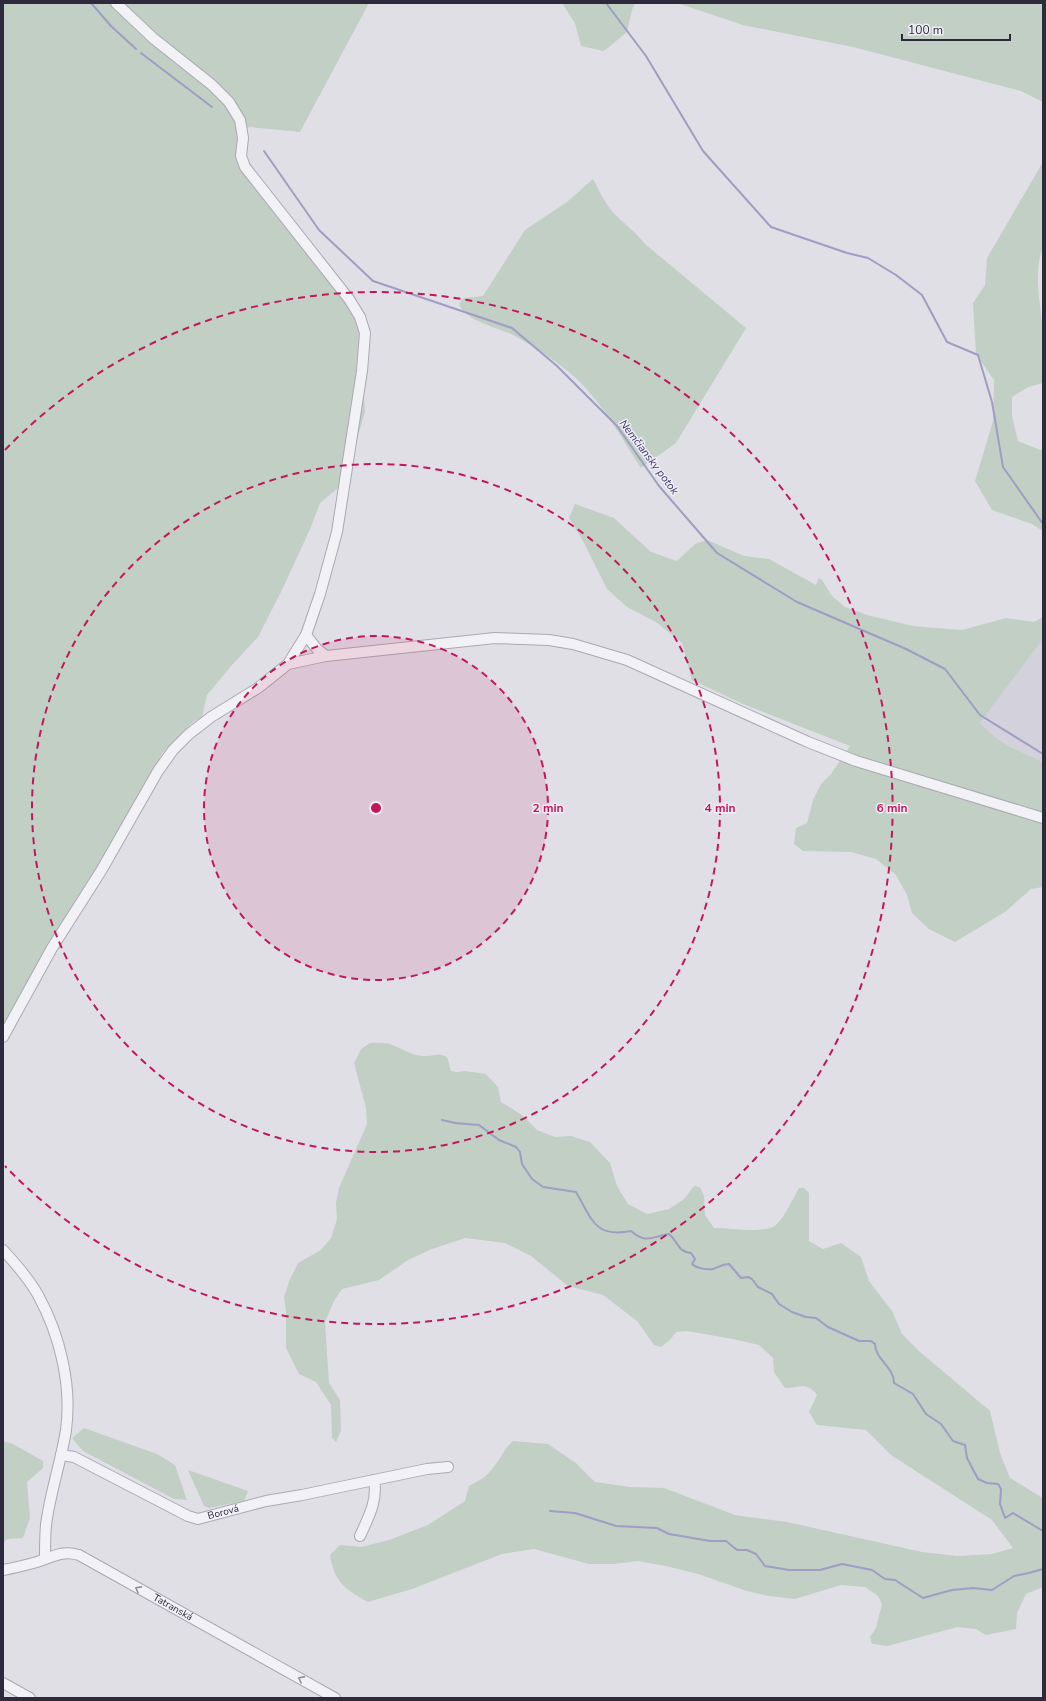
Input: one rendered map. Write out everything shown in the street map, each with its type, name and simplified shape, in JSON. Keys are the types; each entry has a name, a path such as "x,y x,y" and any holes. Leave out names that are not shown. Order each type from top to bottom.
{"street":[{"path":"3,1037 52,948 121,838 158,771 173,750 189,734 206,721 258,688 288,664 306,635 320,594 337,532 345,487 364,351 364,333 360,317 349,299 245,167 241,156 243,138 240,120 229,102 212,85 153,38 116,3"},
{"path":"306,635 317,649 326,656"},
{"path":"288,664 326,656 495,638 548,640 574,644 627,660 808,742 856,761 1043,818"},
{"path":"3,1250 20,1268 38,1295 51,1323 61,1355 66,1391 66,1420 61,1455 46,1525 45,1558"},
{"name":"Borová","path":"61,1455 74,1457 188,1516 198,1519 266,1500 302,1495 448,1467"},
{"path":"360,1536 375,1500 376,1489 374,1480"},
{"name":"Tatranská","path":"3,1570 60,1553 74,1554 335,1698"},
{"path":"3,1683 30,1698"}],"shaded area":[{"path":"3,3 369,3 300,132 250,127 241,130 240,150 357,307 365,412 344,483 320,503 311,527 282,590 258,637 207,695 202,717 193,722 163,752 114,844 53,947 20,994 3,1028"},
{"path":"562,3 635,3 627,32 604,51 581,46 575,23"},
{"path":"677,3 1043,3 1043,102 1021,91 853,47 743,25"},
{"path":"1043,162 1043,247 1038,269 1038,291 1043,342 1043,383 1028,387 1012,397 1012,416 1018,441 1040,450 1043,448 1043,531 1032,524 992,510 975,481 993,421 994,380 976,354 973,303 985,285 987,258"},
{"path":"593,179 610,208 638,235 645,244 746,328 676,443 641,468 605,412 579,381 557,362 515,336 467,315 459,303 464,298 483,296 525,230 567,202"},
{"path":"575,504 614,518 651,552 677,561 695,544 707,540 744,556 769,559 816,585 819,578 822,580 832,596 845,607 867,615 913,626 962,630 1006,618 1034,622 1043,617 1043,639 980,723 986,730 1001,741 1043,762 1043,887 1031,889 1005,912 955,942 929,929 912,913 907,895 896,875 876,859 851,852 803,851 794,844 796,828 807,823 813,800 821,784 831,774 850,746 743,704 692,680 682,643 656,622 627,607 607,589 583,541 569,518"},
{"path":"1043,639 1043,762 1019,751 988,733 980,723"},
{"path":"370,1043 390,1044 422,1056 441,1055 447,1057 451,1071 486,1074 498,1087 501,1102 522,1115 537,1130 555,1137 571,1136 590,1142 610,1163 617,1186 628,1204 647,1214 669,1209 684,1199 694,1186 700,1187 704,1196 705,1215 714,1228 756,1230 771,1228 780,1221 799,1188 804,1188 809,1193 809,1241 823,1249 841,1243 861,1257 869,1281 892,1311 902,1334 919,1351 990,1411 1000,1453 1010,1478 1043,1498 1043,1587 1026,1594 1017,1613 1016,1629 986,1635 976,1629 957,1627 888,1646 872,1644 870,1637 876,1628 882,1604 878,1596 865,1587 841,1585 795,1599 768,1596 747,1591 698,1574 666,1566 638,1561 614,1564 589,1564 534,1549 502,1554 412,1589 368,1602 347,1589 334,1572 330,1555 340,1545 361,1547 389,1540 428,1525 465,1501 469,1486 488,1474 513,1441 548,1444 576,1463 595,1482 630,1487 664,1488 735,1515 787,1522 922,1552 957,1556 992,1554 1013,1548 992,1520 891,1455 866,1430 817,1425 809,1412 817,1395 810,1388 802,1386 785,1388 774,1372 773,1358 759,1345 687,1331 676,1332 670,1340 661,1347 654,1345 637,1321 603,1295 568,1286 531,1256 505,1243 465,1238 432,1249 408,1260 379,1280 342,1289 334,1301 325,1322 329,1383 340,1400 341,1431 336,1442 332,1438 331,1405 316,1382 299,1374 286,1348 286,1311 284,1297 290,1279 298,1263 321,1250 331,1238 337,1219 336,1203 339,1188 367,1124 366,1108 354,1063 361,1049"},
{"path":"84,1428 157,1454 175,1465 187,1500 174,1499 83,1451 72,1438"},
{"path":"3,1441 13,1444 43,1461 43,1468 27,1482 30,1518 23,1538 7,1539 3,1544"},
{"path":"188,1470 248,1491 244,1501 209,1508 204,1506"}],"waterway":[{"name":"Nemčiansky potok","path":"91,3 111,26 136,49"},
{"path":"606,3 646,56 703,151 771,227 847,253 868,258 896,275 922,295 947,342 978,355 992,402 1003,467 1043,524"},
{"name":"Nemčiansky potok","path":"141,53 212,107"},
{"name":"Nemčiansky potok","path":"264,151 319,230 373,281 512,328 557,366 617,426 659,486 717,553 797,602 906,649 945,669 980,715 1043,754"},
{"path":"442,1120 455,1123 479,1125 499,1140 516,1147 520,1152 522,1164 532,1179 543,1187 576,1192 591,1218 602,1229 609,1232 631,1231 636,1235 645,1238 653,1238 669,1234 680,1248 691,1253 695,1259 692,1264 696,1267 713,1269 724,1264 729,1264 741,1278 748,1277 752,1279 758,1287 772,1294 779,1304 792,1312 806,1317 816,1318 828,1327 859,1341 871,1341 875,1344 878,1354 891,1372 894,1383 913,1394 926,1414 941,1424 953,1441 965,1445 967,1458 978,1479 987,1483 998,1484 1001,1489 1000,1504 1005,1518 1013,1513 1043,1531"},
{"path":"550,1511 575,1513 616,1526 657,1528 669,1534 710,1541 726,1541 737,1550 747,1550 756,1554 765,1566 789,1570 820,1570 842,1564 872,1570 885,1579 895,1580 923,1598 952,1590 973,1588 992,1590 1014,1576 1043,1569"}]}
